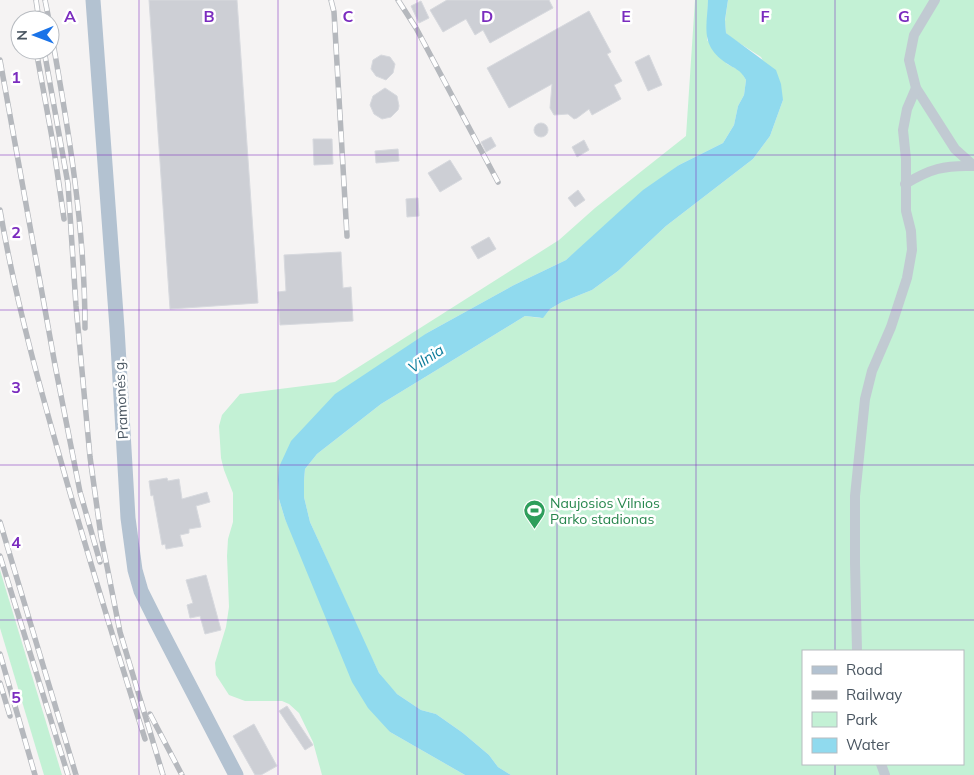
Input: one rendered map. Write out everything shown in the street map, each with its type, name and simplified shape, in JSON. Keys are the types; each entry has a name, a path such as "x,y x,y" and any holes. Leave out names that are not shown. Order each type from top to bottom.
{"main road":[{"name":"Pramonės g.","path":"93,0 118,337 128,518 135,570 142,591 156,621 236,775"}],"street":[{"path":"934,0 914,35 908,60 916,88 955,149 974,166"},
{"path":"857,650 856,496 865,399 872,371 891,327 907,278 912,250 906,211 906,159 903,130 907,109 916,88"},
{"path":"905,184 920,175 934,170 950,166 974,166"}],"green space":[{"path":"695,0 708,0 707,40 727,64 741,71 746,80 744,95 738,106 734,125 723,143 679,165 566,260 514,285 427,333 278,480 279,499 285,519 390,732 465,775 322,775 313,742 299,713 289,704 282,701 245,701 229,695 216,675 215,663 226,627 229,607 227,556 228,539 233,522 233,493 221,458 219,426 222,415 240,394 335,382 559,240 595,208 686,136"},
{"path":"728,0 974,0 974,775 511,775 498,767 489,755 463,733 436,714 421,710 397,694 385,682 364,642 310,522 304,497 305,469 317,454 381,404 525,316 540,318 562,302 592,290 618,271 666,226 753,159 770,136 783,100 761,57 726,33 725,21"},
{"path":"0,570 62,775 44,775 0,628"}],"water":[{"name":"Vilnia","path":"708,0 728,0 725,20 726,33 776,70 781,84 783,100 770,136 753,159 666,226 618,271 592,290 562,302 550,309 543,318 525,316 381,404 317,454 305,469 304,497 310,522 379,673 397,694 421,710 436,714 463,733 489,755 498,767 511,775 465,775 390,732 368,708 352,682 285,519 279,499 279,467 291,441 335,394 427,333 514,285 566,260 643,190 679,165 723,143 734,125 738,106 744,95 746,80 739,71 726,63 712,50 706,27"}],"building":[{"path":"149,0 237,0 258,303 170,309"},
{"path":"447,0 549,0 553,8 490,43 483,30 475,35 466,19 443,32 430,10"},
{"path":"421,1 429,18 419,23 411,6"},
{"path":"589,11 611,52 607,54 622,81 614,85 621,99 592,115 589,109 574,119 568,114 554,115 550,108 552,84 509,108 487,68"},
{"path":"381,55 390,57 395,64 393,73 386,80 376,76 371,69 373,60"},
{"path":"649,55 662,85 648,91 635,62"},
{"path":"385,88 397,96 399,106 398,110 391,117 382,119 374,114 370,105 373,96"},
{"path":"541,123 546,125 548,130 546,135 541,137 536,135 534,130 536,125"},
{"path":"491,137 496,146 486,152 481,142"},
{"path":"313,139 332,139 333,164 314,165"},
{"path":"584,140 589,150 577,157 572,147"},
{"path":"398,149 399,161 376,163 375,151"},
{"path":"450,160 462,179 440,192 428,173"},
{"path":"578,190 585,200 575,207 568,198"},
{"path":"418,198 419,216 407,217 406,199"},
{"path":"489,237 496,249 478,259 471,247"},
{"path":"341,252 343,288 351,287 353,321 280,325 278,292 286,291 284,255"},
{"path":"167,478 168,481 179,479 182,499 207,492 210,502 196,506 201,527 189,529 189,533 180,535 183,546 166,549 165,544 162,545 149,481"},
{"path":"206,575 221,630 205,634 200,616 190,618 187,605 193,603 186,580"},
{"path":"287,706 313,745 305,750 279,711"},
{"path":"254,724 277,766 261,775 255,775 233,736"}],"railway":[{"path":"36,0 38,10"},
{"path":"45,0 47,10"},
{"path":"331,0 334,12 347,236"},
{"path":"398,0 416,28 498,182"},
{"path":"0,60 80,492 100,562"},
{"path":"38,60 64,219"},
{"path":"46,60 68,184 76,306 90,457 101,536 120,632 163,775"},
{"path":"56,60 79,214 85,328"},
{"path":"0,210 6,245 30,349 96,581 145,739"},
{"path":"0,522 76,775"},
{"path":"0,556 68,775"},
{"path":"0,654 35,775"},
{"path":"0,683 10,716"},
{"path":"150,714 182,775"}],"place":[{"name":"Naujosios Vilnios Parko stadionas","path":"534,530"}]}
